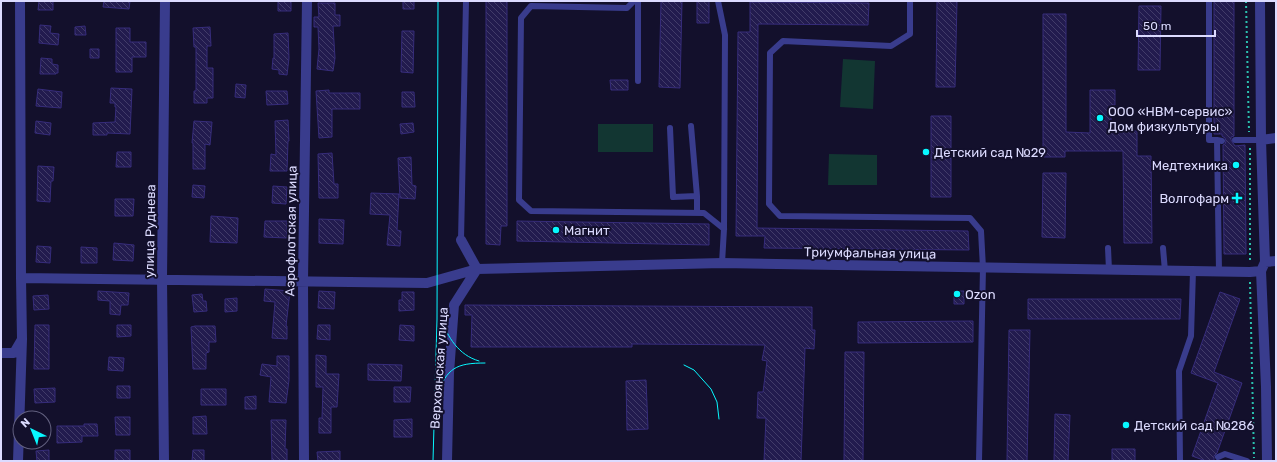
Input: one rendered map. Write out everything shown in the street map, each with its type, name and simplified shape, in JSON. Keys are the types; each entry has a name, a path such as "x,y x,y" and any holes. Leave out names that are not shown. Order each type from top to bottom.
{"street":[{"path":"18,461 22,339 20,1"},
{"name":"улица Руднева","path":"164,461 162,279 165,1"},
{"name":"Аэрофлотская улица","path":"304,461 303,282 308,1"},
{"path":"1260,1 1267,461"},
{"path":"1262,140 1276,138"},
{"path":"461,240 478,269"},
{"name":"Триумфальная улица","path":"21,278 427,284 478,269 722,263 1250,272 1276,261"},
{"name":"Верхоянская улица","path":"447,461 449,373 454,305 478,269"},
{"path":"1,353 14,353 22,339"}],"lane":[{"path":"461,240 466,1"},
{"path":"634,1 627,8 531,6 521,18 520,200 531,211 704,213 724,230"},
{"path":"638,1 638,81"},
{"path":"718,1 725,35 724,230 722,263"},
{"path":"910,1 910,34 891,46 783,41 770,53 769,204 780,216 970,218 981,231 983,268 979,461"},
{"path":"1209,1 1209,140 1220,140 1219,272"},
{"path":"691,126 697,213"},
{"path":"670,128 673,197 697,196"},
{"path":"1234,140 1262,140"},
{"path":"1108,248 1110,270"},
{"path":"1164,248 1165,271"},
{"path":"1180,461 1179,371 1191,336 1193,271"},
{"path":"1218,457 1225,454 1247,461"}],"path":[{"path":"1246,1 1254,461"}],"green space":[{"path":"843,59 875,61 873,109 840,107"},
{"path":"598,124 653,124 653,152 598,152"},
{"path":"829,154 877,155 877,185 828,185"}],"building":[{"path":"39,1 53,1 53,10 38,10"},
{"path":"104,1 130,1 129,9 103,7"},
{"path":"278,1 291,1 291,11 278,11"},
{"path":"403,1 414,1 414,9 403,9"},
{"path":"486,1 507,1 507,226 501,226 500,245 486,244"},
{"path":"661,1 682,1 680,88 659,87"},
{"path":"697,1 709,1 709,23 697,23"},
{"path":"937,1 957,1 955,87 936,87"},
{"path":"1214,1 1234,1 1234,136 1231,137 1231,140 1235,146 1245,145 1246,254 1224,254 1223,145 1226,141 1222,134 1214,134"},
{"path":"750,2 869,3 868,25 758,24 757,228 968,231 969,250 764,248 765,236 736,236 738,32 750,32"},
{"path":"318,3 335,3 335,15 340,15 340,26 333,26 335,58 333,71 317,69 319,49 318,27 314,27 314,17 319,17"},
{"path":"1139,6 1161,6 1160,70 1138,70"},
{"path":"1043,14 1066,14 1066,132 1090,133 1090,90 1115,90 1115,105 1111,105 1111,131 1137,131 1137,156 1151,156 1152,243 1124,243 1123,151 1065,151 1065,157 1043,157"},
{"path":"40,25 51,26 50,33 59,34 58,45 39,43"},
{"path":"85,26 86,35 75,35 75,27"},
{"path":"210,27 211,46 207,46 207,68 213,68 213,98 207,98 207,103 194,103 194,91 196,91 196,47 194,47 193,28"},
{"path":"116,28 130,28 130,42 146,42 146,57 132,57 132,72 116,72"},
{"path":"402,31 414,31 413,73 401,72"},
{"path":"288,33 289,58 287,75 279,74 279,70 272,69 274,58 274,34"},
{"path":"90,49 99,49 99,58 90,58"},
{"path":"41,58 52,59 52,64 58,65 58,73 40,74"},
{"path":"610,80 628,80 628,90 611,90"},
{"path":"236,84 246,85 245,98 235,97"},
{"path":"111,88 132,89 130,134 107,133 107,135 93,135 93,123 115,122 115,103 110,103"},
{"path":"38,89 62,92 61,108 36,106"},
{"path":"329,90 329,93 360,93 360,109 332,109 332,137 319,138 316,91"},
{"path":"266,91 287,91 288,104 267,105"},
{"path":"402,92 414,92 415,107 402,107"},
{"path":"931,116 951,116 951,197 931,197"},
{"path":"288,120 289,141 287,171 270,171 271,154 276,155 275,121"},
{"path":"36,121 51,123 50,135 35,133"},
{"path":"194,121 212,122 210,145 205,144 205,169 193,169 192,143"},
{"path":"413,123 414,132 401,134 400,124"},
{"path":"117,152 131,152 131,167 116,167"},
{"path":"332,153 334,184 338,184 338,198 319,198 318,154"},
{"path":"411,157 412,185 416,186 415,199 400,198 398,158"},
{"path":"38,166 54,167 53,181 51,181 50,202 37,201"},
{"path":"1043,173 1066,173 1065,238 1042,237"},
{"path":"193,185 205,186 204,198 192,197"},
{"path":"273,186 287,187 286,204 272,203"},
{"path":"371,193 399,194 397,230 401,231 400,246 387,245 390,215 370,214"},
{"path":"115,199 134,199 133,216 115,216"},
{"path":"211,216 238,218 237,243 210,242"},
{"path":"319,219 344,220 343,244 319,243"},
{"path":"265,221 287,221 287,238 264,237"},
{"path":"517,221 709,224 709,245 517,241"},
{"path":"114,243 134,245 133,261 113,260"},
{"path":"37,246 51,247 50,263 36,262"},
{"path":"81,247 97,248 97,263 81,263"},
{"path":"265,289 290,291 286,326 287,339 272,338 275,302 264,301"},
{"path":"98,291 129,293 128,305 121,305 120,315 110,314 110,301 98,300"},
{"path":"319,291 335,292 334,309 318,308"},
{"path":"954,291 964,291 964,304 954,304"},
{"path":"402,292 414,292 414,310 399,311 399,300 402,300"},
{"path":"1220,292 1240,299 1214,372 1242,383 1217,453 1214,456 1214,461 1206,461 1192,456 1218,383 1191,373"},
{"path":"202,294 203,301 206,301 207,311 194,312 192,295"},
{"path":"48,295 49,309 34,310 33,296"},
{"path":"237,298 237,311 225,312 225,299"},
{"path":"1028,299 1181,299 1180,319 1028,319"},
{"path":"465,305 812,307 812,330 815,330 814,349 805,348 801,461 764,461 766,418 757,418 758,392 763,392 767,361 762,360 765,345 632,344 632,347 471,347 472,315 465,315"},
{"path":"973,321 973,342 858,343 858,322"},
{"path":"35,325 49,325 49,369 34,369"},
{"path":"117,325 131,325 131,336 117,337"},
{"path":"318,325 330,325 330,340 317,339"},
{"path":"400,325 414,326 414,341 399,340"},
{"path":"215,326 216,342 209,342 209,352 206,353 206,369 193,369 191,327"},
{"path":"1009,330 1030,330 1027,461 1007,461"},
{"path":"845,352 864,352 863,461 844,461"},
{"path":"316,355 326,356 326,374 339,374 337,407 331,407 331,433 319,433 319,418 322,418 323,387 316,387"},
{"path":"277,356 289,356 289,380 286,403 269,402 271,377 260,375 262,364 277,366"},
{"path":"109,357 124,358 123,371 108,370"},
{"path":"368,364 402,365 401,381 368,380"},
{"path":"646,380 648,429 627,430 626,381"},
{"path":"117,386 130,386 130,398 117,398"},
{"path":"394,387 411,387 410,402 394,402"},
{"path":"55,388 55,402 35,403 34,389"},
{"path":"201,389 226,389 226,405 201,405"},
{"path":"256,396 256,409 245,409 245,397"},
{"path":"1055,414 1070,415 1068,461 1054,461"},
{"path":"206,416 207,434 193,434 193,417"},
{"path":"115,417 130,417 130,435 116,435"},
{"path":"412,419 412,437 394,437 394,420"},
{"path":"271,420 286,420 285,449 287,449 287,461 272,461"},
{"path":"84,424 97,424 98,436 82,436 82,442 57,443 57,426 84,426"},
{"path":"1112,449 1135,449 1135,461 1112,461"},
{"path":"49,450 49,461 37,461 36,451"},
{"path":"115,450 130,450 130,461 115,461"},
{"path":"193,450 204,450 204,461 192,461"},
{"path":"340,451 340,461 318,461 317,452"}],"tram line":[{"path":"433,461 437,319 438,1"},
{"path":"441,319 451,339 460,350 479,361"},
{"path":"437,395 445,379 454,369 467,364 485,363"},
{"path":"684,365 694,370 711,389 717,402 719,419"}],"place":[{"name":"ООО «НВМ-сервис» Дом физкультуры","path":"1100,118"},
{"name":"Детский сад №29","path":"926,152"},
{"name":"Медтехника","path":"1236,165"},
{"name":"Волгофарм","path":"1237,198"},
{"name":"Магнит","path":"556,230"},
{"name":"Ozon","path":"957,294"},
{"name":"Детский сад №286","path":"1126,425"}]}
